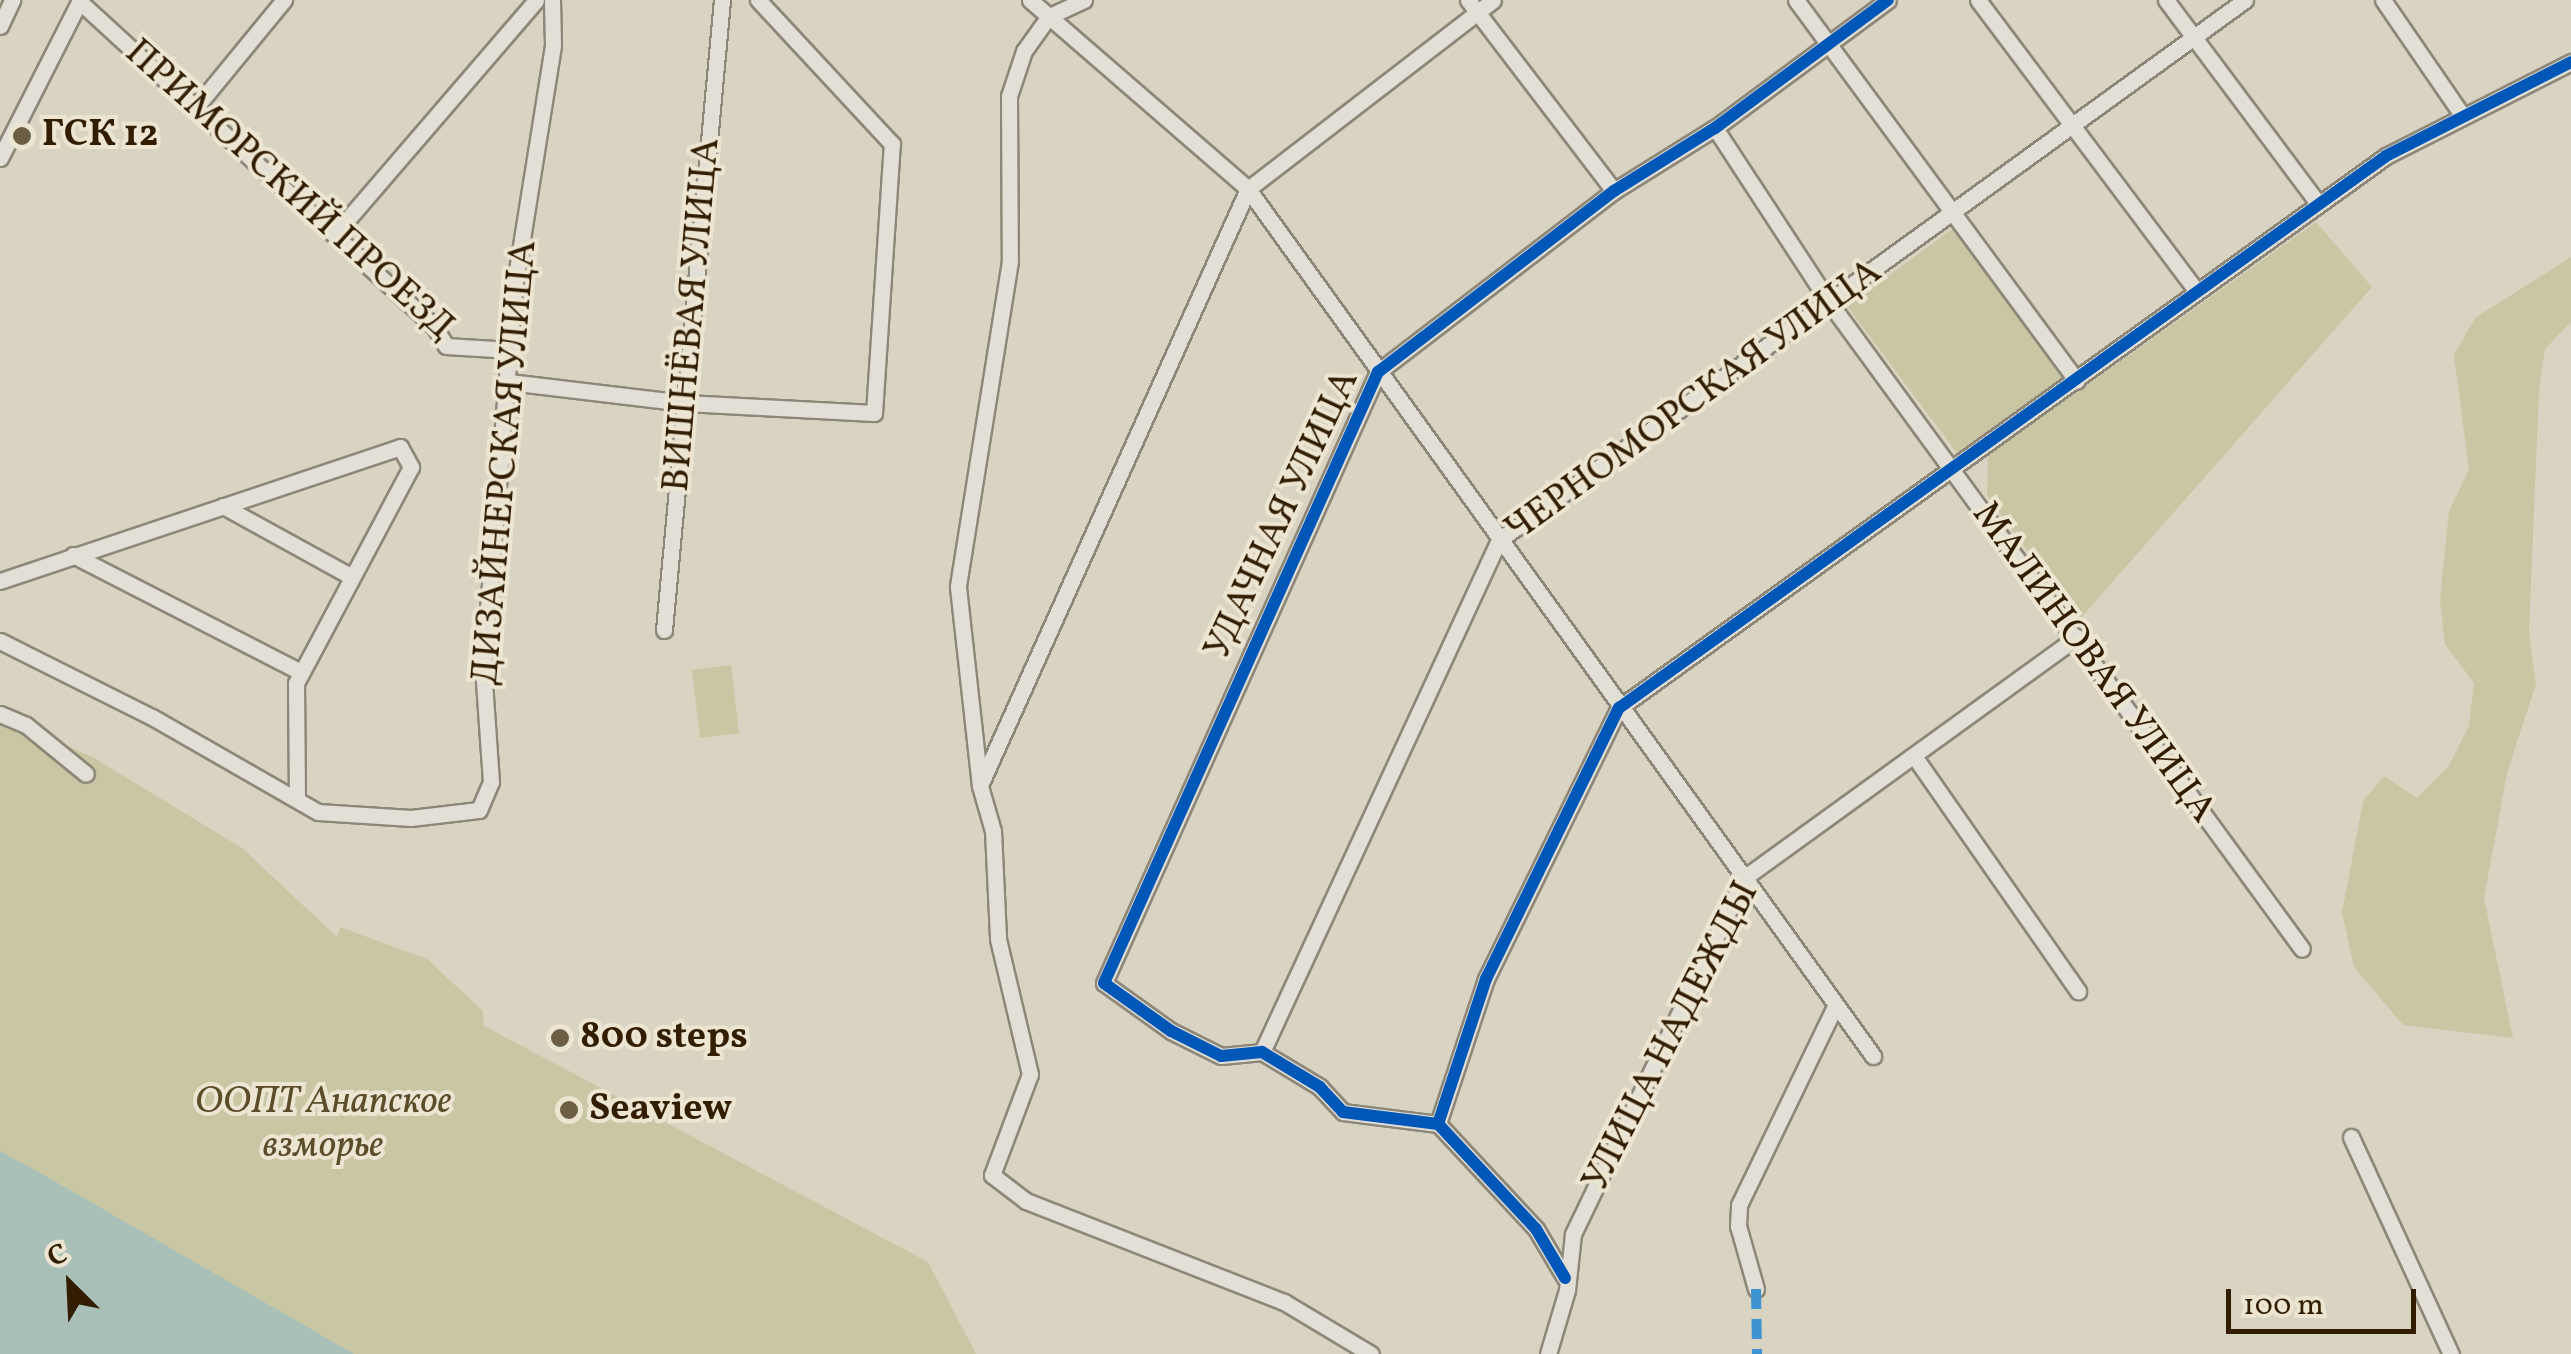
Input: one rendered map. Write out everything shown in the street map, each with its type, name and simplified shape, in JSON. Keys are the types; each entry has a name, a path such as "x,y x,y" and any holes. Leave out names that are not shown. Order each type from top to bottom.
{"street":[{"path":"0,26 12,0"},
{"path":"0,158 80,0"},
{"name":"ПРИМОРСКИЙ ПРОЕЗД","path":"80,0 434,326 446,346 511,350"},
{"path":"196,108 284,0"},
{"path":"335,234 536,0"},
{"name":"ДИЗАЙНЕРСКАЯ УЛИЦА","path":"0,641 318,812 366,818 479,810 488,798 484,669 514,288 552,45 552,0"},
{"name":"ВИШНЁВАЯ УЛИЦА","path":"664,630 722,0"},
{"path":"509,382 686,404 874,413 892,144 758,0"},
{"path":"1030,0 1248,189 1619,708 1874,1056"},
{"path":"1084,0 1048,16 1024,51 1009,96 1010,261 958,586 980,786 993,831 998,939 1030,1074 992,1174 1026,1200 1284,1302 1371,1354"},
{"path":"980,786 1248,189 1473,6 1493,0"},
{"path":"1796,0 2077,381"},
{"name":"УДАЧНАЯ УЛИЦА","path":"1262,1052 1221,1056 1104,983 1378,372 1614,191 1715,128 1888,0"},
{"path":"1978,0 2196,290"},
{"path":"2166,0 2318,203"},
{"name":"ЧЕРНОМОРСКАЯ УЛИЦА","path":"1262,1052 1499,540 2245,0"},
{"path":"2383,0 2462,114"},
{"path":"1473,6 1614,191"},
{"path":"1438,1124 1486,979 1619,708 2386,156 2462,114 2571,62"},
{"name":"МАЛИНОВАЯ УЛИЦА","path":"1715,128 1829,302 2302,949"},
{"path":"0,581 400,447 411,467 301,672 297,798"},
{"path":"223,506 352,577"},
{"path":"73,556 301,672"},
{"name":"УЛИЦА НАДЕЖДЫ","path":"1548,1354 1573,1234 1744,878 2077,637"},
{"path":"0,714 26,725 86,774"},
{"path":"1914,756 2078,992"},
{"path":"1756,1290 1738,1226 1739,1205 1835,1006"},
{"path":"1262,1052 1320,1087 1344,1112 1438,1124 1536,1229 1566,1278"},
{"path":"2351,1136 2451,1354"}],"green space":[{"path":"2316,222 2372,287 2079,620 1987,496 1988,456"},
{"path":"1954,228 2071,379 1964,462 1847,306"},
{"path":"2571,257 2571,322 2545,349 2539,390 2529,632 2536,684 2507,773 2484,898 2513,1038 2403,1025 2354,967 2342,913 2363,801 2384,776 2417,798 2448,767 2469,726 2474,683 2445,644 2440,601 2449,511 2469,470 2454,355 2475,318"},
{"path":"731,665 739,733 700,738 692,670"},
{"name":"ООПТ Анапское взморье","path":"0,716 94,758 242,848 337,937 340,927 427,959 483,1011 484,1026 928,1262 976,1354 342,1354 0,1153"}],"water":[{"path":"0,1151 49,1178 354,1354 0,1354"}],"marked path":[{"path":"1756,1289 1757,1354"}],"cycle path":[{"path":"1565,1278 1536,1229 1438,1124 1343,1112 1320,1087 1262,1052 1221,1056 1171,1031 1104,983 1378,372 1614,191 1715,128 1888,0"},
{"path":"1438,1124 1486,979 1619,708 2386,156 2571,62"}],"place":[{"name":"ГСК 12","path":"22,136"},
{"name":"800 steps","path":"560,1038"},
{"name":"Seaview","path":"569,1110"}]}
